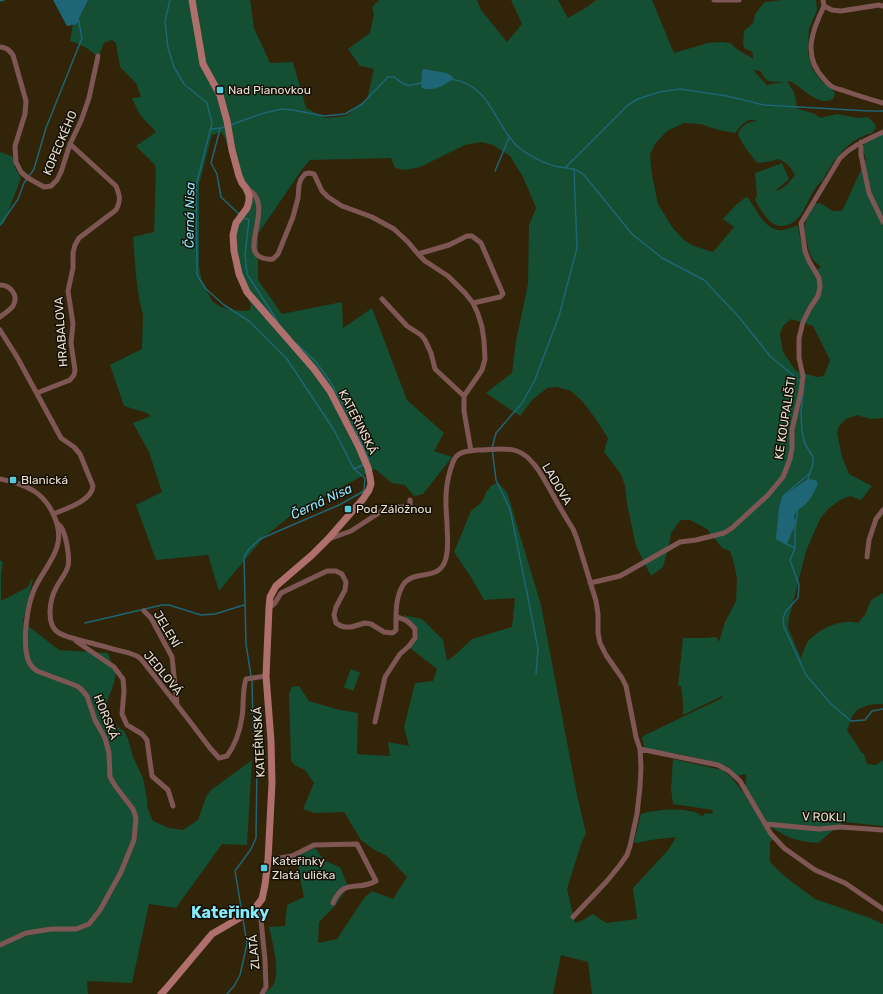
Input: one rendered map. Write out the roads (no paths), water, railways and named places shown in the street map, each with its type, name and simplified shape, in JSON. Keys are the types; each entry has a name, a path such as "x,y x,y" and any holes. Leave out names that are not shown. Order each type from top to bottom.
{"street":[{"name":"KATEŘINSKÁ","path":"161,994 212,934 248,913 255,908 262,899 268,860 272,783 271,741 262,676 270,597 276,586 328,539 369,490 371,484 368,468 359,447 330,391 314,369 247,292 239,274 234,251 233,235 236,223 247,208 249,195 239,176 220,94 203,64 192,0"},
{"path":"714,0 739,0"},
{"path":"883,6 841,11 832,10 824,3 816,21 811,44 812,60 818,72 831,86 883,103"},
{"name":"KOPECKÉHO","path":"0,47 8,49 13,55 26,102 25,114 15,146 16,162 21,172 28,178 44,187 51,186 59,176 70,144 81,121 89,98 98,56"},
{"name":"KE KOUPALIŠTI","path":"590,583 620,576 680,542 696,540 724,533 732,528 768,495 783,477 792,448 792,430 803,378 799,358 799,338 803,322 818,296 820,287 819,278 805,251 801,223 840,158 861,142 883,132"},
{"path":"861,142 861,155 869,193 883,222"},
{"name":"HRABALOVA","path":"37,393 70,380 74,375 75,370 71,343 73,324 68,291 73,268 73,253 75,245 79,238 116,210 119,203 120,195 116,186 70,144"},
{"path":"246,188 253,192 257,200 258,222 253,246 262,259 273,259 278,254 293,217 301,179 304,174 309,173 314,174 322,191 328,197 342,206 372,217 394,229 418,254 448,276 465,293 473,303 482,327 485,359 482,370 464,396 464,411 471,451"},
{"path":"418,254 448,245 467,236 472,236 481,243 503,294 500,297 473,303"},
{"path":"0,285 5,285 10,288 15,299 13,306 0,317"},
{"path":"382,299 407,326 421,335 431,353 435,369 464,396"},
{"path":"0,330 17,357 61,438 74,447 80,454 93,486 93,490 89,496 74,506 53,514"},
{"name":"LADOVA","path":"269,608 275,603 282,593 327,571 336,571 342,574 346,582 345,590 334,614 336,623 341,626 352,627 370,624 384,632 394,632 396,630 398,598 403,585 416,577 437,572 441,569 444,563 447,541 446,492 454,461 457,456 460,453 471,451 507,448 522,453 531,461 539,471 573,529 581,550 596,601 600,643 626,686 636,737 640,749 641,767 637,814 627,855 607,881 573,917"},
{"name":"HORSKÁ","path":"0,945 26,933 52,929 76,929 89,924 100,910 121,872 134,840 136,818 133,809 110,777 109,753 105,738 94,720 87,696 77,686 33,668 30,665 26,646 27,625 32,596 38,582 50,562 57,546 59,536 56,521 44,500 34,491 1,478"},
{"path":"328,539 351,531 385,509 392,507 410,507 410,500"},
{"path":"868,557 869,540 876,519 883,510"},
{"name":"JEDLOVÁ","path":"56,521 62,528 65,537 69,561 65,573 55,590 50,606 51,622 54,629 72,638 129,653 141,659 219,758 227,756 240,729 246,679 262,676"},
{"name":"JELENÍ","path":"144,611 152,618 172,658 177,705"},
{"path":"375,722 385,677 400,654 415,638 415,629 411,624 405,619 396,617"},
{"path":"72,638 114,667 123,678 124,695 122,714 127,725 142,734 147,740 152,776 168,790 173,806"},
{"path":"640,749 718,765 729,771 740,781 771,834 784,848 815,870 845,883 883,909"},
{"name":"V ROKLI","path":"765,824 819,829 840,827 883,830"},
{"path":"268,860 292,856 314,845 357,844 376,881 370,884 343,889 338,893 333,903"},
{"name":"ZLATÁ","path":"255,908 261,920 265,960 266,987 262,994"}],"water":[{"path":"53,0 88,0 77,24 67,26"},
{"path":"424,69 447,73 453,77 452,80 434,89 422,88 422,71"},
{"path":"808,479 816,480 818,484 812,496 801,508 797,510 794,517 796,522 787,544 776,538 779,507 782,497"}],"waterway":[{"path":"0,1 4,0"},
{"name":"Černá Nisa","path":"170,0 165,21 168,48 174,67 184,84 207,103 212,123 196,186 197,275 206,289 224,305 249,321 287,359 334,430 354,469 365,478 364,491 339,505 260,539 249,549 244,557 246,644 251,676"},
{"path":"0,225 18,199 24,183 34,169 46,128 82,38 78,18"},
{"path":"230,125 261,114 281,109 324,116 345,114 362,104 388,77 394,77 406,85 421,83"},
{"path":"451,79 464,83 475,89 490,106 509,136 521,149 545,163 574,169 581,172 632,234 662,258 704,280 739,317 770,356 800,381"},
{"path":"566,167 628,105 638,99 659,92 680,89 727,96 764,105 883,111"},
{"path":"211,129 225,127"},
{"path":"220,129 211,163 217,174 221,197 239,214"},
{"path":"495,171 509,138"},
{"path":"536,674 538,649 510,509 496,480 492,448 496,433 522,403 534,382 559,316 577,248 574,169"},
{"path":"244,218 249,220 245,255 247,274 278,322"},
{"path":"297,344 316,362 331,383 349,415 369,460 368,462"},
{"path":"803,384 801,412 802,432 805,444 813,457 813,464 808,479"},
{"path":"354,469 363,465"},
{"path":"783,497 809,474"},
{"path":"798,508 795,529 795,548 790,560 799,585 798,598 786,611 783,618 784,627 806,675 831,704 851,721 865,720 872,711 883,709"},
{"path":"776,538 795,548"},
{"path":"85,623 162,605 169,605 201,615 215,614 244,605"},
{"name":"Černá Nisa","path":"242,913 235,871 251,849 256,838 257,763 253,726 252,680"},
{"name":"Černá Nisa","path":"227,994 234,986 240,975 247,944 243,919"}],"place":[{"name":"Nad Pianovkou","path":"220,90"},
{"name":"Blanická","path":"13,480"},
{"name":"Pod Záložnou","path":"348,509"},
{"name":"Kateřinky Zlatá ulička","path":"264,868"}],"district":[{"name":"Kateřinky","path":"230,912"}]}
